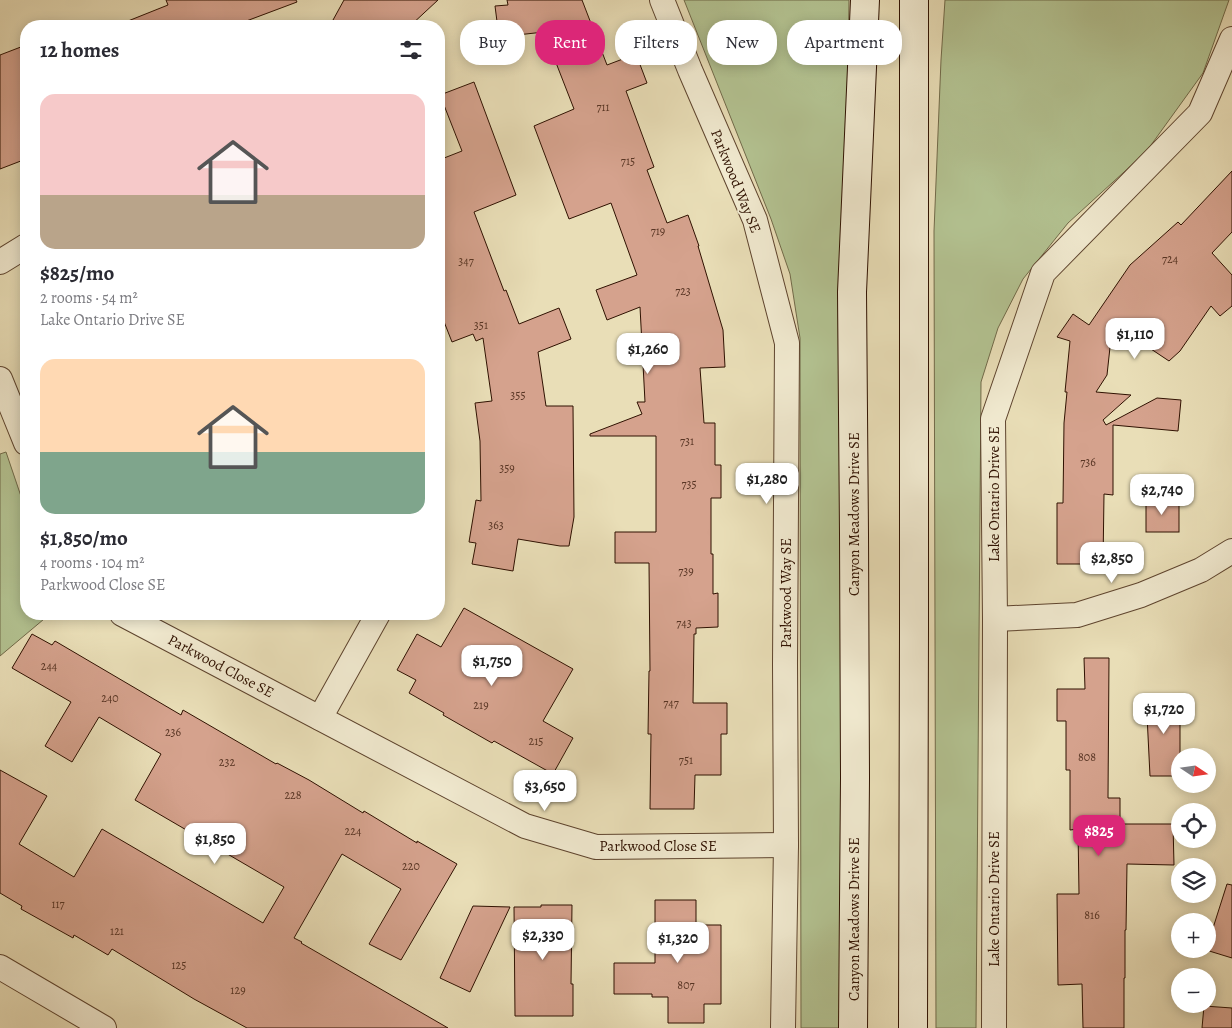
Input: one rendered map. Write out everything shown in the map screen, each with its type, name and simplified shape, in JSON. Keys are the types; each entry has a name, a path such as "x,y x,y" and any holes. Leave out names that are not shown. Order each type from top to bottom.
{"main road":[{"name":"Canyon Meadows Drive SE","path":"853,1028 855,739 852,292 864,0"},
{"path":"913,1028 914,0"}],"street":[{"name":"Parkwood Way SE","path":"662,0 755,220 787,343 786,845 783,1028"},
{"name":"Lake Ontario Drive SE","path":"994,1028 995,619 993,419 1043,273 1200,113 1232,39"},
{"path":"0,262 20,250"},
{"path":"0,380 20,428"},
{"path":"995,619 1077,616 1141,595 1201,570 1232,551"},
{"name":"Parkwood Close SE","path":"133,620 525,826 596,847 786,845"},
{"path":"320,718 375,620"},
{"path":"0,967 104,1028"}],"green space":[{"path":"684,0 849,0 849,20 787,20 787,65 848,65 845,301 843,1028 801,1028 800,338 790,274 771,219 710,65 777,65 777,20 707,20 707,58 697,33 697,20 692,20"},
{"path":"945,0 1229,0 1203,73 1146,152 1068,223 1023,279 998,328 981,382 976,1028 936,1028 934,231"},
{"path":"6,452 20,493 20,620 43,620 0,656 0,454"}],"building":[{"path":"166,0 296,0 297,2 249,20 130,20 168,5"},
{"path":"344,0 438,0 416,20 333,20"},
{"path":"507,0 582,0 590,20 535,20 535,33 525,34 525,20 497,20 495,6 508,5"},
{"path":"20,47 20,161 0,169 0,55"},
{"path":"605,60 607,65 615,62 615,65 640,65 647,83 626,91 654,167 647,170 667,223 688,215 723,330 725,367 700,368 704,423 715,423 715,465 721,465 721,498 711,498 713,594 718,593 718,627 696,628 696,634 694,634 693,703 727,703 727,734 721,734 721,775 695,775 694,809 650,809 651,734 648,734 650,671 649,563 615,563 615,532 656,532 656,436 590,436 590,434 642,414 637,402 645,402 640,307 607,320 596,290 637,275 611,203 569,219 534,126 574,109 557,65 605,65"},
{"path":"474,82 516,195 474,212 504,291 506,290 519,324 559,308 571,339 538,352 546,406 573,406 574,517 569,546 518,539 513,571 472,564 476,543 469,542 476,500 481,501 480,441 475,403 492,401 483,338 476,341 473,334 452,342 445,324 445,158 462,151 445,108 445,93"},
{"path":"1232,171 1232,232 1212,253 1232,275 1232,306 1220,316 1211,306 1180,351 1169,361 1133,337 1126,348 1111,338 1107,375 1096,392 1131,395 1103,420 1106,425 1157,398 1181,400 1178,431 1113,425 1113,495 1104,494 1103,564 1057,564 1057,503 1063,503 1064,423 1067,392 1065,392 1070,341 1057,337 1073,314 1089,325 1130,265 1178,222 1181,225"},
{"path":"1146,500 1179,500 1179,532 1146,532"},
{"path":"464,608 573,669 543,721 573,738 553,774 494,741 492,743 409,693 416,680 397,670 417,634 441,647"},
{"path":"32,634 52,645 55,641 181,715 183,710 276,764 309,780 363,813 364,811 417,843 417,841 457,864 401,960 369,944 401,889 342,854 294,938 448,1028 247,1028 194,999 112,949 108,955 74,935 73,938 21,909 22,906 0,893 0,770 47,796 19,844 74,877 102,829 263,923 284,887 135,800 161,754 99,717 72,762 45,746 71,702 12,668"},
{"path":"1084,658 1109,658 1108,798 1120,798 1120,824 1171,824 1171,848 1174,848 1174,858 1171,858 1171,865 1127,864 1124,1028 1083,1028 1082,984 1058,985 1057,894 1079,894 1078,829 1070,830 1070,770 1066,770 1066,721 1057,721 1057,689 1085,689"},
{"path":"1146,695 1180,695 1180,748 1171,748 1171,776 1150,776"},
{"path":"1227,884 1232,885 1232,958 1216,953 1216,919"},
{"path":"655,900 696,900 696,925 721,925 721,1004 704,1004 704,1023 668,1023 668,997 652,997 652,994 614,994 614,963 655,963"},
{"path":"541,905 572,905 571,984 573,984 573,1016 515,1016 514,907 541,907"},
{"path":"473,906 510,907 470,992 440,978"},
{"path":"1216,1007 1232,1008 1232,1028 1202,1028 1203,1013 1216,1013"}]}
